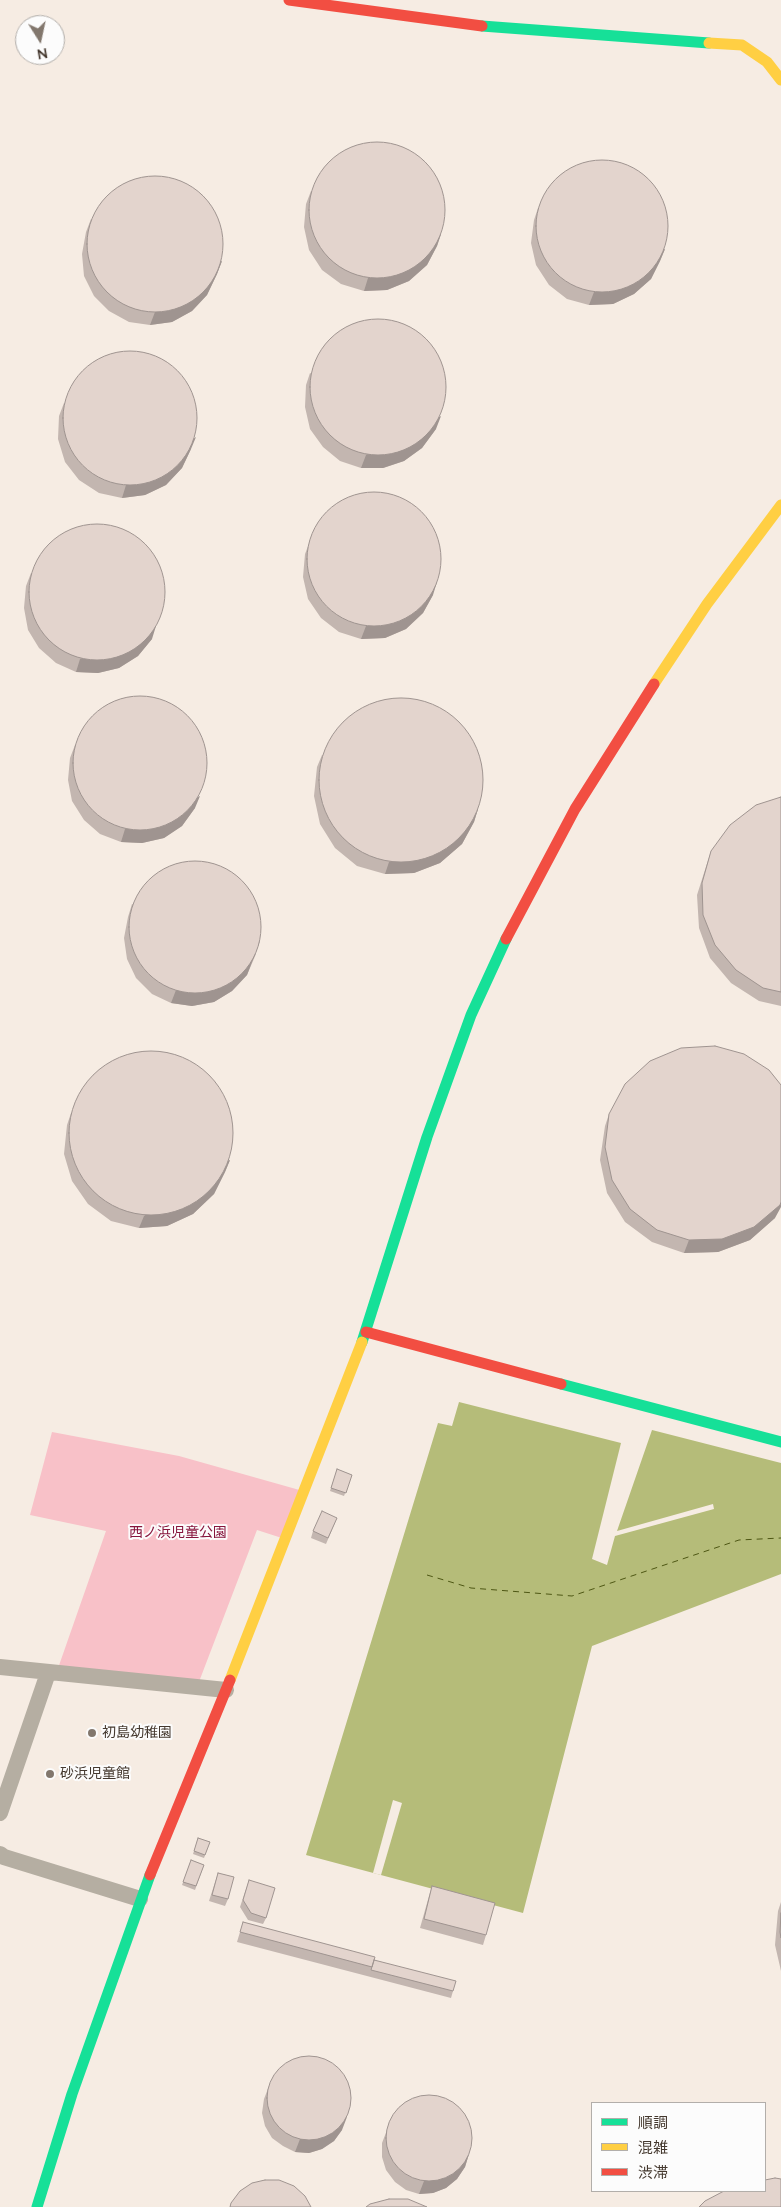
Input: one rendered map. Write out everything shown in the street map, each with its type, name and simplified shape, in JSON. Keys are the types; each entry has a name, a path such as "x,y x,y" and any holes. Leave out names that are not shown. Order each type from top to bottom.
{"street":[{"path":"289,0 388,7 480,26 742,45 767,62 781,80"},
{"path":"37,2207 72,2094 140,1898 226,1690 366,1332 448,1076 471,1015 513,924 575,809 622,733 707,604 781,505"},
{"path":"366,1332 781,1442"},
{"path":"0,1667 226,1690"},
{"path":"0,1813 48,1673"},
{"path":"0,1854 4,1857 140,1898"}],"green space":[{"name":"西ノ浜児童公園","path":"52,1432 179,1456 303,1491 285,1539 257,1530 197,1687 56,1674 106,1531 30,1515"}],"shaded area":[{"path":"459,1402 621,1443 592,1559 607,1565 615,1536 714,1509 713,1504 617,1531 652,1430 781,1463 781,1574 592,1646 523,1913 306,1855 438,1423 452,1426"}],"pier":[{"path":"393,1800 402,1803 381,1875 373,1873"}],"building":[{"path":"377,142 403,147 415,153 425,162 434,172 440,184 445,210 440,236 434,248 425,258 415,267 403,273 377,278 351,273 339,267 329,258 320,248 314,236 309,210 314,184 320,172 329,162 339,153 351,147"},
{"path":"602,160 615,161 627,165 649,179 663,201 667,213 667,239 663,251 649,273 627,287 615,291 602,292 589,291 577,287 555,273 541,251 537,239 536,226 537,213 541,201 555,179 577,165 589,161"},
{"path":"155,176 181,181 203,196 218,218 223,244 218,270 203,292 181,307 155,312 129,307 107,292 92,270 87,244 92,218 107,196 129,181"},
{"path":"378,319 404,324 416,330 426,339 435,349 441,361 446,387 441,413 435,425 426,435 416,444 404,450 378,455 352,450 340,444 330,435 321,425 315,413 310,387 315,361 321,349 330,339 340,330 352,324"},
{"path":"130,351 156,356 178,370 192,392 197,418 192,444 178,466 156,480 130,485 104,480 82,466 68,444 63,418 68,392 82,370 104,356"},
{"path":"374,492 399,498 421,512 435,534 441,559 435,584 421,606 399,620 374,626 349,620 327,606 313,584 307,559 313,534 327,512 349,498"},
{"path":"97,524 123,529 145,544 160,566 165,592 160,618 145,640 123,655 97,660 71,655 49,640 34,618 29,592 34,566 49,544 71,529"},
{"path":"140,696 166,701 188,715 202,737 207,763 202,789 188,811 166,825 140,830 114,825 92,811 78,789 73,763 78,737 92,715 114,701"},
{"path":"393,698 409,698 432,704 447,712 459,722 469,734 477,749 483,772 483,788 477,811 469,826 459,838 447,848 432,856 409,862 393,862 370,856 355,848 333,826 323,804 319,788 319,772 325,749 333,734 355,712 377,702"},
{"path":"781,797 781,992 763,988 736,970 715,945 703,915 702,883 711,851 730,825 756,805"},
{"path":"195,861 208,862 220,866 242,880 256,902 260,914 260,940 256,952 242,974 220,988 208,992 195,993 182,992 170,988 148,974 134,952 130,940 129,927 130,914 134,902 148,880 170,866 182,862"},
{"path":"715,1046 744,1054 769,1070 781,1085 781,1202 780,1205 754,1227 722,1239 689,1240 657,1230 630,1209 612,1180 605,1147 609,1114 625,1084 650,1061 681,1048"},
{"path":"143,1051 159,1051 182,1057 197,1065 209,1075 219,1087 227,1102 233,1125 233,1141 227,1164 219,1179 209,1191 197,1201 182,1209 159,1215 143,1215 120,1209 105,1201 83,1179 73,1157 69,1141 69,1125 75,1102 83,1087 105,1065 127,1055"},
{"path":"337,1469 352,1475 346,1493 331,1488"},
{"path":"322,1511 337,1518 328,1538 313,1531"},
{"path":"198,1838 210,1842 205,1855 194,1851"},
{"path":"191,1860 204,1865 196,1886 183,1882"},
{"path":"218,1873 234,1877 228,1899 212,1895"},
{"path":"249,1880 275,1888 266,1918 251,1913 243,1900"},
{"path":"432,1886 495,1903 486,1935 424,1919"},
{"path":"243,1922 375,1957 372,1967 240,1932"},
{"path":"374,1960 456,1981 453,1991 371,1970"},
{"path":"309,2056 325,2059 339,2068 348,2082 351,2098 348,2114 339,2128 325,2137 309,2140 293,2137 279,2128 270,2114 267,2098 270,2082 279,2068 293,2059"},
{"path":"429,2095 445,2099 459,2108 468,2122 472,2138 468,2154 459,2168 445,2177 429,2181 413,2177 399,2168 390,2154 386,2138 390,2122 399,2108 413,2099"},
{"path":"781,2179 781,2207 699,2207 705,2201 722,2192 766,2192 766,2180"},
{"path":"265,2180 279,2180 294,2186 305,2196 311,2207 230,2207 240,2191 252,2183"},
{"path":"389,2199 408,2199 427,2207 366,2207 370,2204"}],"ferry route":[{"path":"427,1575 471,1588 572,1596 739,1540 781,1538"}],"traffic: fast":[{"path":"482,26 709,43"},
{"path":"362,1342 427,1137 471,1015 506,939"},
{"path":"561,1384 781,1442"},
{"path":"37,2207 72,2094 150,1875"}],"traffic: slow":[{"path":"709,43 742,45 767,62 781,80"},
{"path":"654,684 707,604 781,505"},
{"path":"230,1680 362,1342"}],"traffic: jam":[{"path":"289,0 482,26"},
{"path":"506,939 575,809 654,684"},
{"path":"366,1332 561,1384"},
{"path":"150,1875 230,1680"}],"place":[{"name":"初島幼稚園","path":"92,1733"},
{"name":"砂浜児童館","path":"50,1774"}]}
